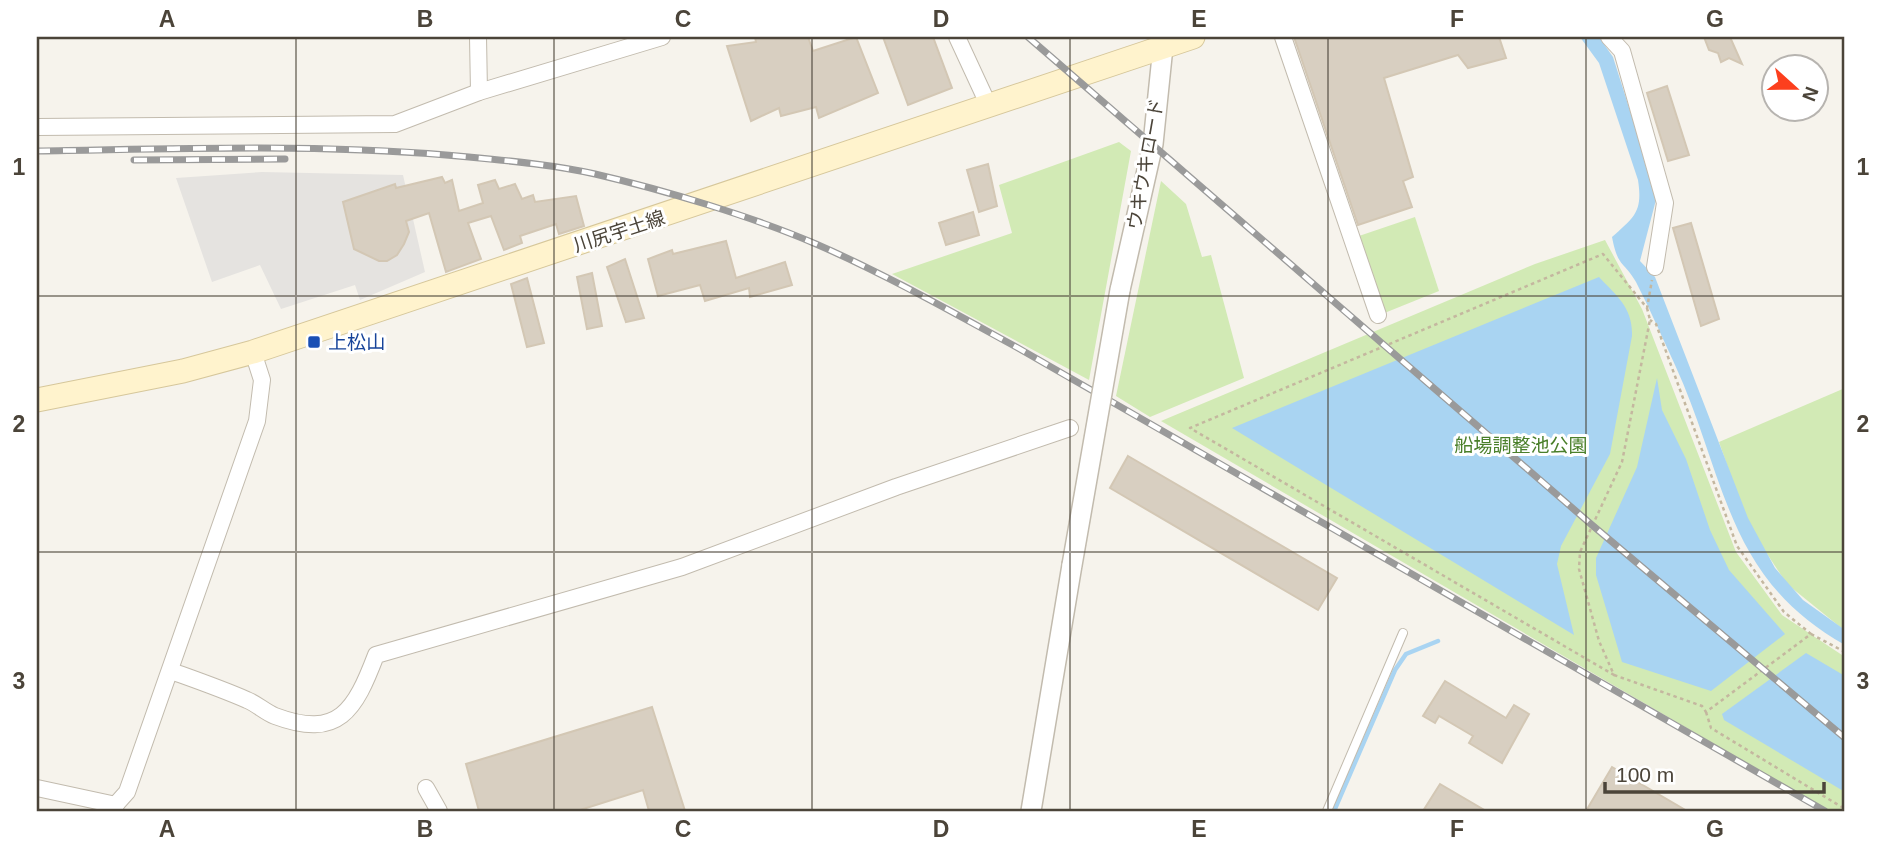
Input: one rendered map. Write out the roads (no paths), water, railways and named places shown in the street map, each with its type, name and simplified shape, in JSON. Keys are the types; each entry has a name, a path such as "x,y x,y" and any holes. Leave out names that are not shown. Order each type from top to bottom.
{"main road":[{"name":"川尻宇土線","path":"37,400 183,371 253,352 661,217 1164,41 1193,37"}],"street":[{"path":"478,37 479,92"},
{"path":"37,127 395,124 479,92 662,37"},
{"path":"957,37 988,104"},
{"path":"1283,37 1378,315"},
{"path":"1609,37 1622,51 1665,203 1655,267"},
{"name":"ウキウキロード","path":"1031,811 1120,290 1153,144 1164,41"},
{"path":"37,788 113,808 127,792 257,421 262,380 253,352"},
{"path":"171,671 249,701 274,715 313,726 332,723 349,710 364,687 376,655 682,567 896,487 1070,428"},
{"path":"426,788 439,811"}],"lane":[{"path":"1327,811 1403,633"}],"water":[{"path":"1580,37 1599,37 1613,57 1657,196 1640,261 1655,277 1748,518 1775,568 1803,600 1845,630 1845,645 1805,618 1775,589 1752,556 1734,522 1675,365 1636,282 1616,254 1612,237 1638,207 1638,180 1599,63"},
{"path":"1599,277 1627,310 1632,336 1610,454 1561,546 1557,564 1574,635 1232,428"},
{"path":"1657,378 1662,410 1686,459 1710,530 1729,570 1785,634 1711,691 1622,662 1596,575 1596,558 1637,467"},
{"path":"1806,653 1845,676 1845,792 1724,720 1722,714"}],"waterway":[{"path":"1334,811 1395,670 1406,654 1438,641"}],"railway":[{"path":"1028,37 1592,525 1845,738"},
{"path":"37,151 307,148 501,160 595,174 678,196 764,224 867,268 1018,348 1825,811"},
{"path":"134,160 285,159"}],"place":[{"name":"上松山","path":"314,342"}],"park label":[{"name":"船場調整池公園","path":"1521,445"}]}
